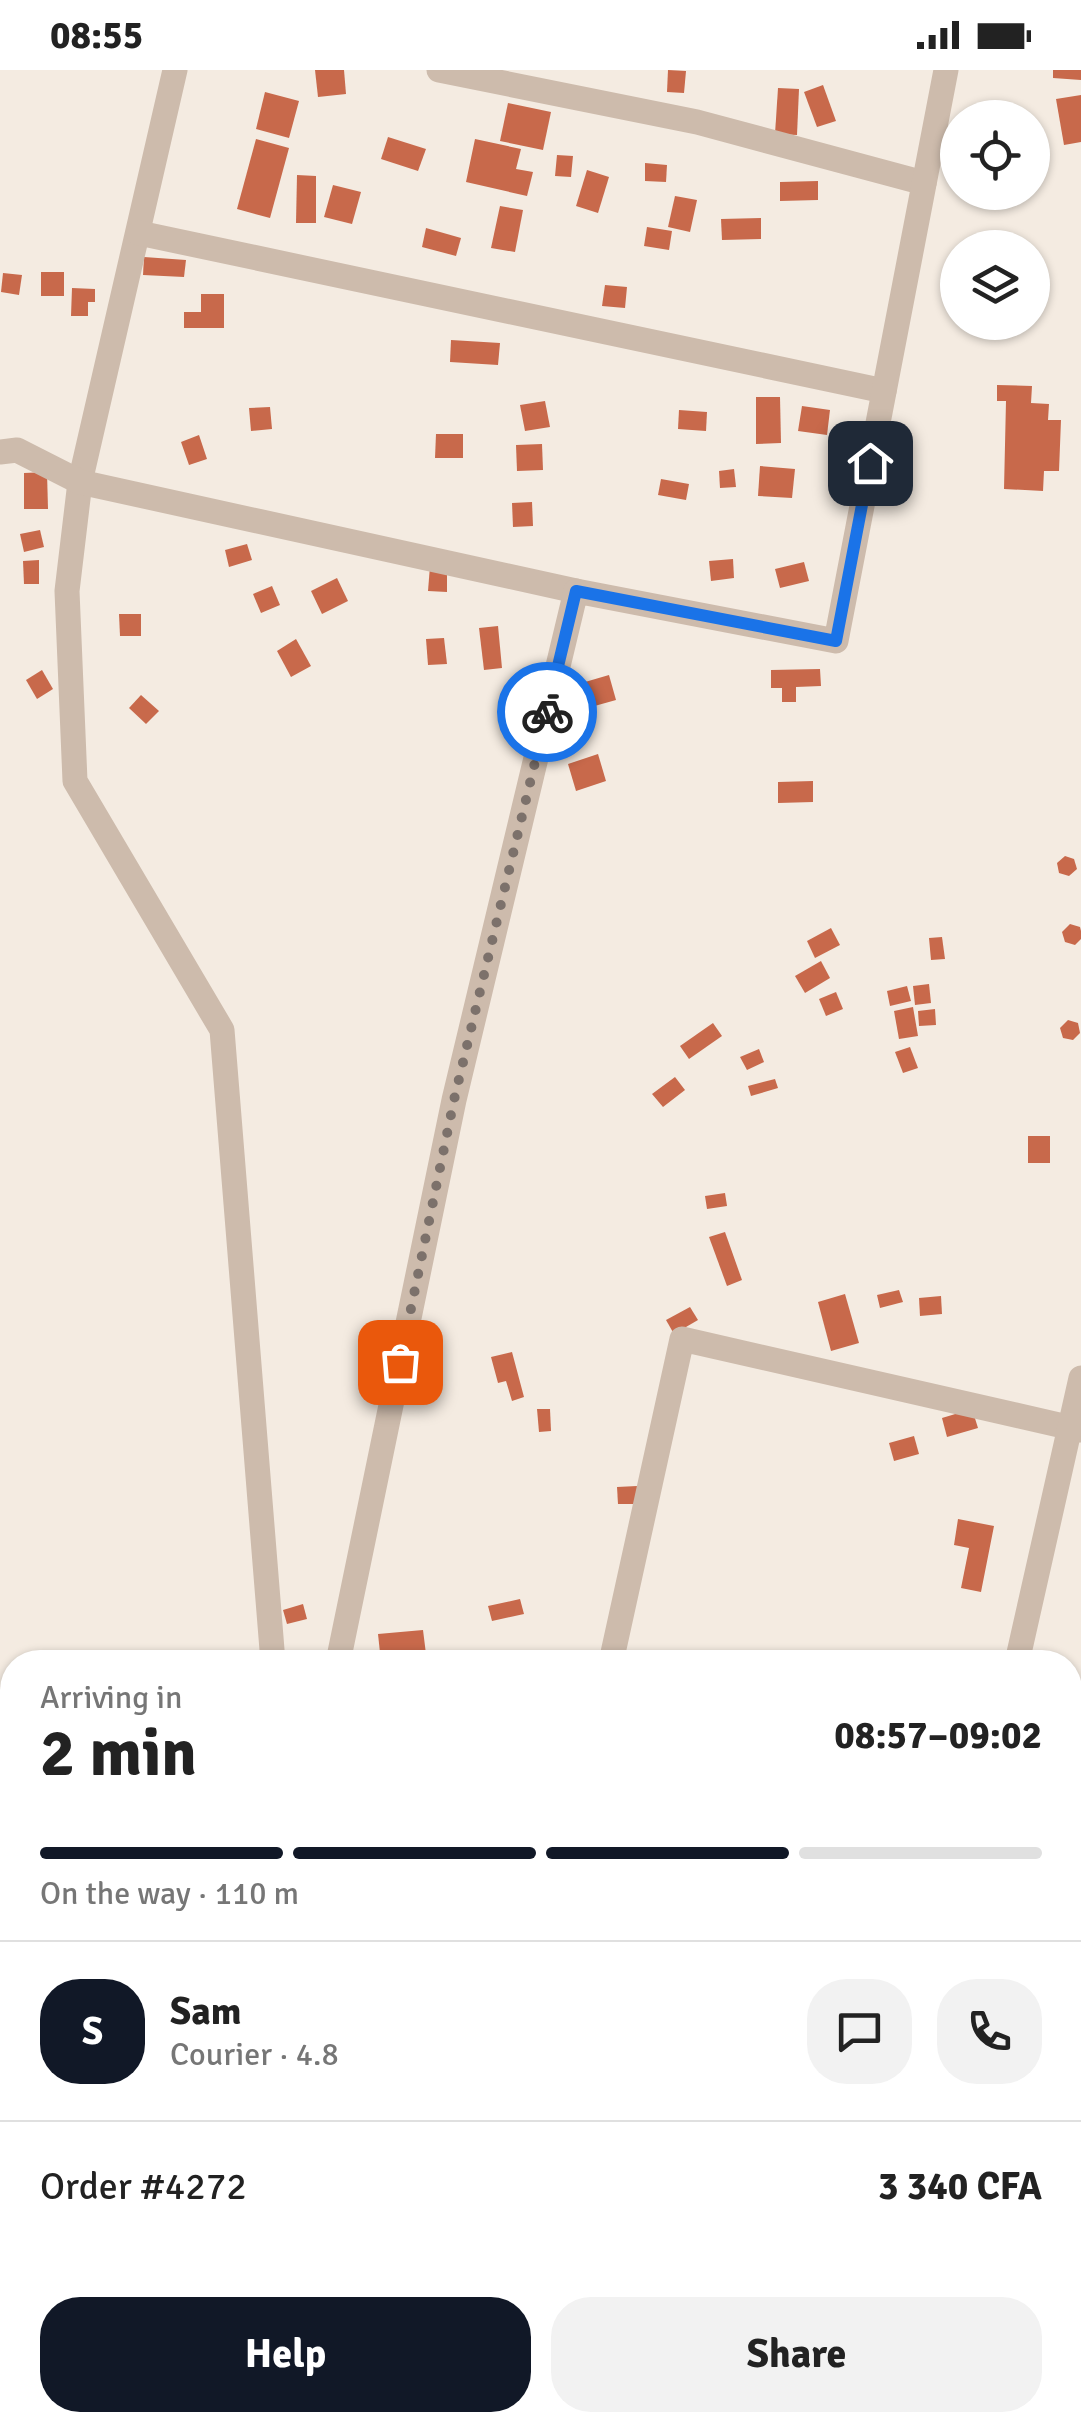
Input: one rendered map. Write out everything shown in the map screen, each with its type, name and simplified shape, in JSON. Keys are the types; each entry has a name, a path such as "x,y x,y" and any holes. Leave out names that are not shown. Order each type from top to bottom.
{"street":[{"path":"175,70 80,482 67,591 75,781 222,1030 272,1650"},
{"path":"439,70 696,122 924,183"},
{"path":"0,452 17,450 80,482 576,591 836,641 946,70"},
{"path":"139,233 884,392"},
{"path":"340,1650 454,1100 576,591"},
{"path":"614,1650 682,1340 1075,1429"},
{"path":"1019,1650 1075,1429 1081,1378"}],"building":[{"path":"315,70 344,70 346,94 318,97"},
{"path":"668,70 686,71 684,93 667,92"},
{"path":"1053,70 1081,70 1081,80 1053,78"},
{"path":"823,85 836,121 817,127 804,92"},
{"path":"778,88 799,89 797,135 775,134"},
{"path":"265,92 299,101 289,138 256,129"},
{"path":"1081,95 1081,142 1064,145 1056,99"},
{"path":"508,103 551,112 543,150 500,141"},
{"path":"388,137 426,149 418,171 381,159"},
{"path":"256,139 289,148 270,218 237,209"},
{"path":"475,139 521,149 516,169 533,172 527,196 466,182"},
{"path":"557,155 573,156 571,177 555,176"},
{"path":"645,163 667,165 666,182 645,181"},
{"path":"587,170 609,177 598,213 576,206"},
{"path":"297,175 316,176 316,223 296,223"},
{"path":"818,181 818,200 780,201 780,182"},
{"path":"333,185 361,192 352,224 324,217"},
{"path":"675,196 697,200 690,232 668,227"},
{"path":"500,206 523,210 515,252 491,248"},
{"path":"761,218 761,239 722,240 721,219"},
{"path":"647,227 672,231 669,250 644,246"},
{"path":"426,228 461,238 456,256 422,247"},
{"path":"144,257 186,260 184,277 143,275"},
{"path":"41,272 64,272 64,296 41,296"},
{"path":"3,273 22,275 19,295 1,292"},
{"path":"605,285 627,287 625,308 602,306"},
{"path":"72,288 95,289 95,302 88,302 88,316 71,316"},
{"path":"201,294 224,294 224,328 184,328 184,312 201,312"},
{"path":"451,340 500,343 498,365 450,362"},
{"path":"997,385 1032,386 1031,403 1049,404 1048,420 1061,420 1059,471 1044,471 1043,491 1004,489 1006,401 997,401"},
{"path":"756,397 780,397 781,443 756,444"},
{"path":"545,401 550,427 525,431 520,405"},
{"path":"802,406 830,410 827,435 798,431"},
{"path":"270,407 272,429 251,431 249,408"},
{"path":"679,410 707,412 706,431 678,429"},
{"path":"436,434 463,434 463,458 435,458"},
{"path":"199,435 207,459 189,465 181,442"},
{"path":"542,444 543,470 517,471 516,445"},
{"path":"760,466 795,469 792,498 758,496"},
{"path":"734,469 736,487 720,488 719,471"},
{"path":"47,472 48,509 24,509 24,473"},
{"path":"661,479 689,484 686,500 658,495"},
{"path":"532,502 533,526 513,527 512,503"},
{"path":"40,530 44,547 24,552 20,534"},
{"path":"247,544 252,560 229,567 225,550"},
{"path":"733,559 734,578 711,581 709,561"},
{"path":"39,560 39,584 24,584 23,561"},
{"path":"804,562 809,581 780,588 775,569"},
{"path":"430,566 447,567 447,592 428,591"},
{"path":"337,578 348,601 322,614 311,591"},
{"path":"272,586 280,605 261,613 253,594"},
{"path":"119,614 141,614 141,636 120,636"},
{"path":"498,626 502,668 484,670 479,628"},
{"path":"444,638 447,664 428,665 426,639"},
{"path":"296,639 311,666 291,677 277,651"},
{"path":"820,669 821,686 796,687 796,702 782,702 782,688 771,688 771,670"},
{"path":"42,670 53,689 37,699 26,680"},
{"path":"609,675 616,700 591,707 585,682"},
{"path":"141,695 159,711 146,724 129,708"},
{"path":"598,754 606,781 576,791 568,764"},
{"path":"813,781 813,802 778,803 778,782"},
{"path":"1065,856 1074,859 1077,869 1069,876 1059,873 1057,863"},
{"path":"1070,924 1081,931 1081,939 1075,945 1065,942 1062,932"},
{"path":"831,928 840,945 815,958 807,941"},
{"path":"942,937 945,959 931,960 929,938"},
{"path":"821,961 830,978 805,993 795,976"},
{"path":"929,984 931,1003 915,1005 913,986"},
{"path":"907,986 911,1001 890,1006 887,991"},
{"path":"836,992 843,1009 826,1016 819,999"},
{"path":"913,1007 918,1036 899,1039 894,1011"},
{"path":"935,1009 936,1025 919,1026 918,1011"},
{"path":"1068,1020 1078,1023 1080,1033 1073,1040 1063,1038 1060,1028"},
{"path":"713,1023 722,1036 689,1059 680,1046"},
{"path":"910,1047 918,1068 903,1073 895,1052"},
{"path":"759,1049 764,1062 747,1070 740,1057"},
{"path":"675,1077 685,1090 663,1107 652,1094"},
{"path":"775,1079 778,1088 751,1096 748,1086"},
{"path":"1028,1136 1050,1136 1050,1163 1028,1163"},
{"path":"725,1193 727,1206 707,1209 705,1196"},
{"path":"725,1232 742,1280 727,1286 709,1237"},
{"path":"899,1290 903,1302 880,1308 877,1295"},
{"path":"845,1294 859,1343 831,1351 818,1302"},
{"path":"941,1296 942,1314 920,1316 919,1298"},
{"path":"690,1307 698,1320 674,1334 666,1320"},
{"path":"512,1352 524,1397 512,1401 506,1381 498,1383 491,1357"},
{"path":"537,1409 550,1409 551,1431 539,1432"},
{"path":"972,1409 978,1428 947,1437 942,1418"},
{"path":"914,1436 919,1454 894,1461 889,1443"},
{"path":"637,1486 638,1504 618,1504 617,1487"},
{"path":"958,1519 994,1526 981,1592 961,1588 969,1548 954,1545"},
{"path":"520,1599 524,1614 492,1621 488,1606"},
{"path":"303,1604 307,1619 287,1624 283,1610"},
{"path":"423,1630 426,1650 380,1650 378,1634"}],"way so far":[{"path":"400,1362 454,1100 547,712"}],"route":[{"path":"547,712 576,591 836,641 870,463"}]}
